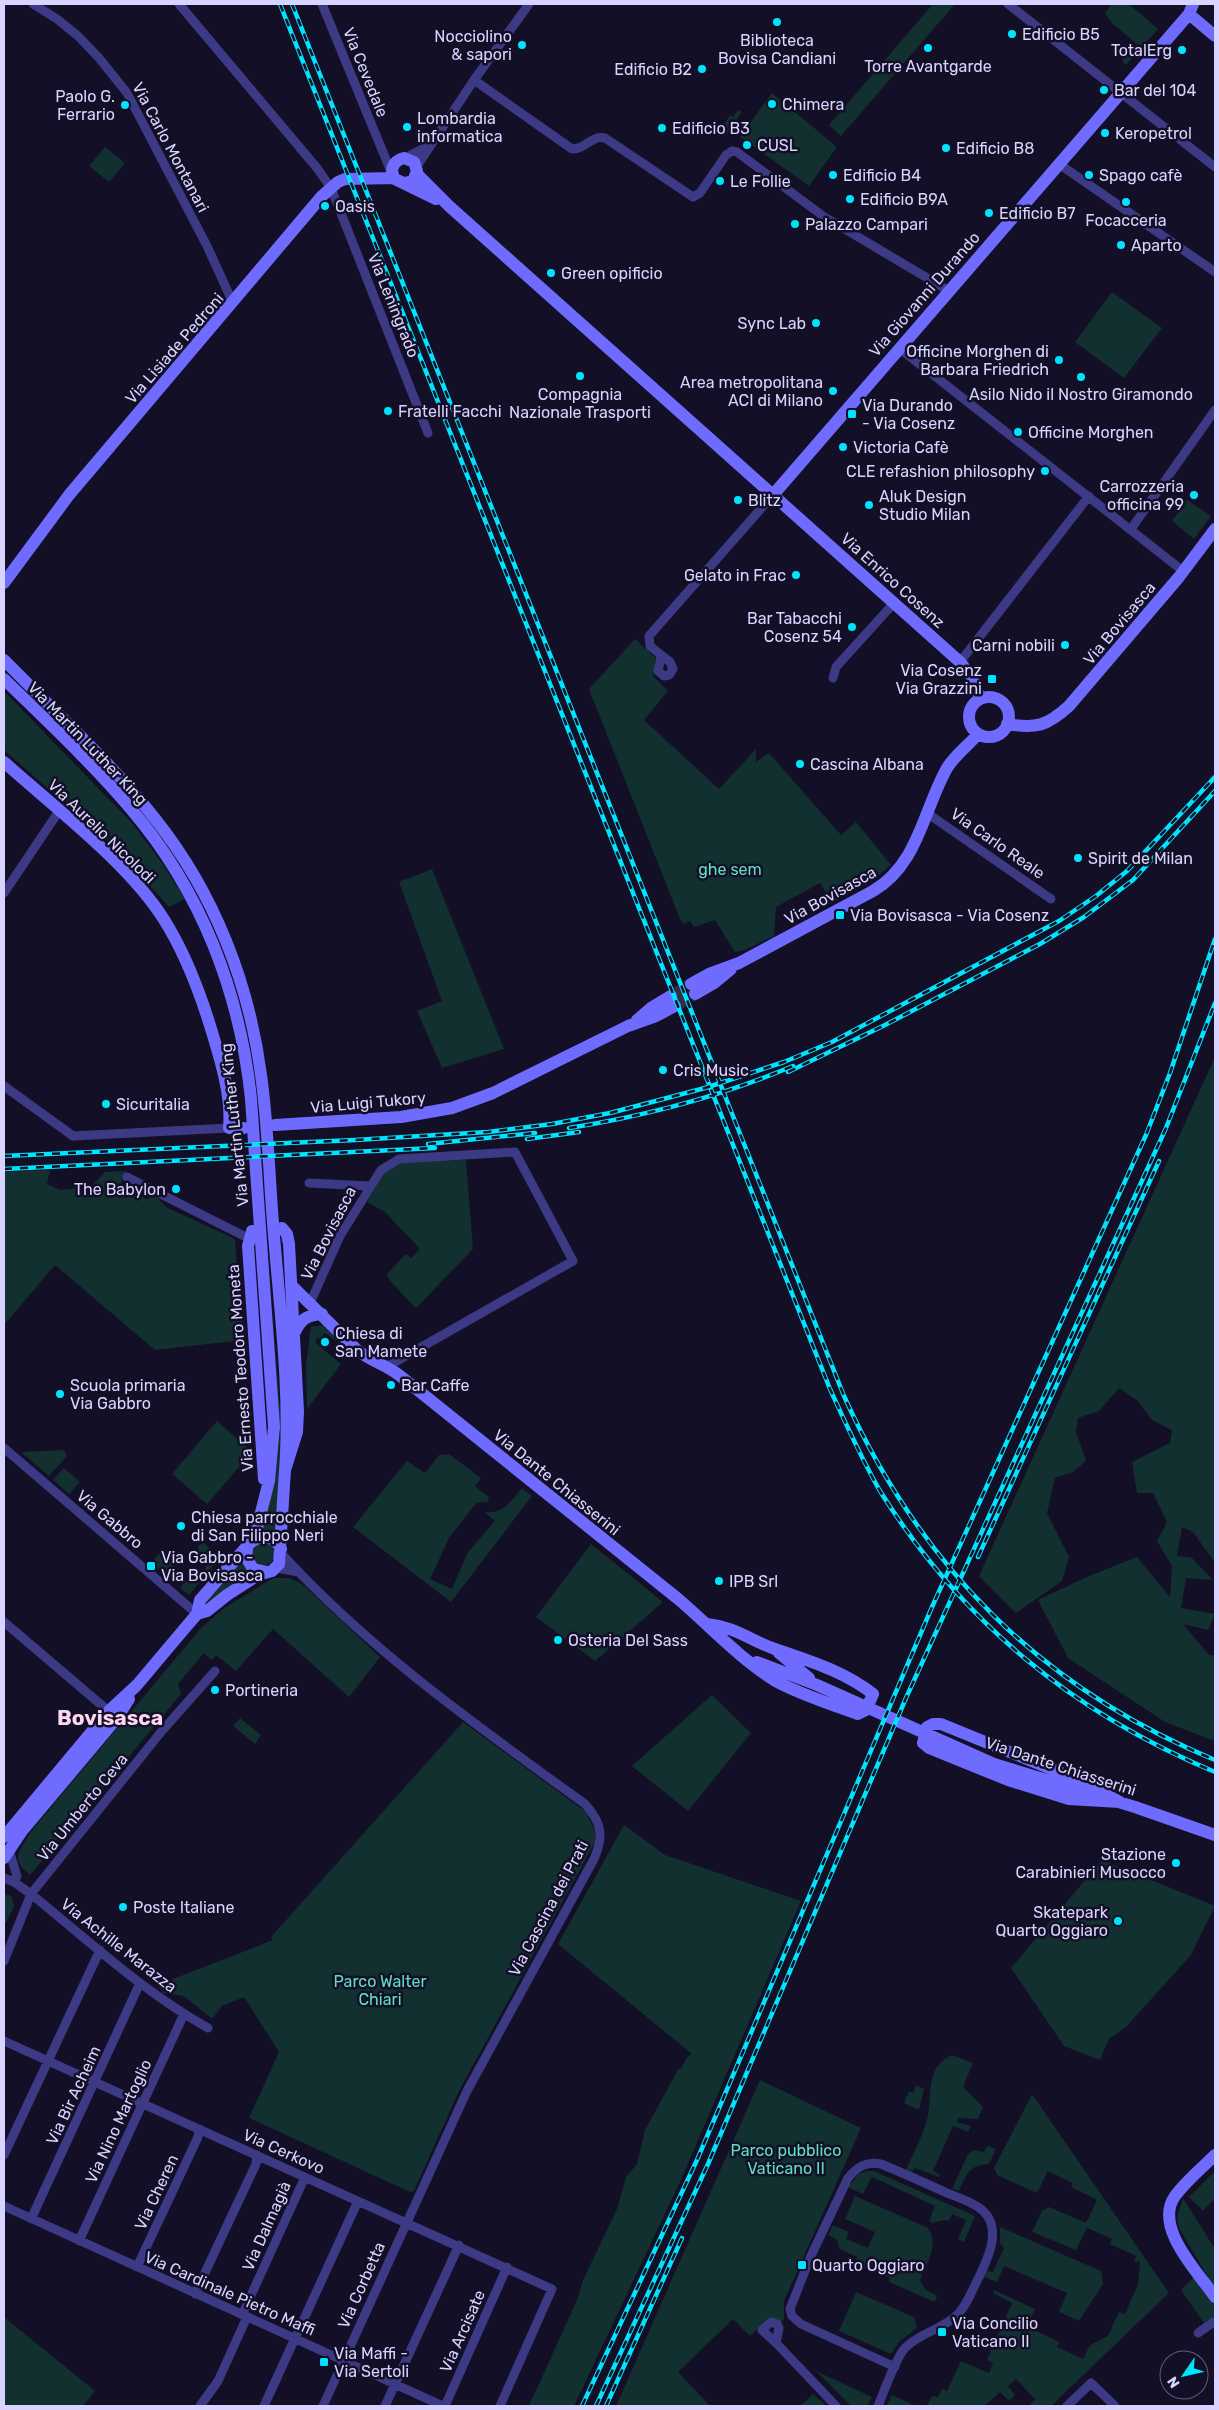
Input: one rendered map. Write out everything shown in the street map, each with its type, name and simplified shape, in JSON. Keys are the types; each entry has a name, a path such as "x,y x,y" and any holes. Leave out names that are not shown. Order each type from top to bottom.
{"street":[{"name":"Via Carlo Montanari","path":"33,4 72,31 99,58 127,92 207,246 233,303"},
{"name":"Via Leningrado","path":"179,4 318,168 331,188 428,433"},
{"name":"Via Cevedale","path":"322,4 381,151 397,178"},
{"path":"430,144 401,159 393,166 397,178 413,181 430,144 530,4"},
{"path":"1008,4 1071,49 1120,92 1215,167"},
{"path":"1191,9 1215,36"},
{"name":"Via Giovanni Durando","path":"773,495 1191,9"},
{"path":"474,80 572,149 581,148 598,137 609,140 694,197 700,193 728,153 737,152 823,216 949,290"},
{"path":"381,151 388,159 412,160 417,170"},
{"path":"1059,164 1215,272"},
{"name":"Via Enrico Cosenz","path":"417,170 449,206 960,662 971,676 980,698"},
{"name":"Via Lisiade Pedroni","path":"4,583 69,496 322,196 345,180 397,178"},
{"name":"Via Enrico Cosenz","path":"397,178 449,206"},
{"path":"899,348 1090,496 1183,571"},
{"path":"1131,530 1215,410"},
{"path":"660,655 650,646 649,636 773,495"},
{"path":"960,662 1090,496"},
{"name":"Via Bovisasca","path":"1007,724 1030,728 1049,721 1066,708 1100,672 1215,529"},
{"path":"833,678 836,668 894,603"},
{"name":"Via Martin Luther King","path":"4,660 126,783 164,830 208,900 224,937 232,979"},
{"name":"Via Martin Luther King","path":"4,679 110,785 154,838 197,908 232,979 252,1026 262,1082 272,1296 274,1427 272,1460 266,1496"},
{"path":"994,696 1002,701 1009,713 1007,724 1001,733 992,738 978,734 970,725 969,714 972,706 980,698 994,696"},
{"name":"Via Bovisasca","path":"693,989 714,972 739,963 889,880 907,860 949,765 978,734"},
{"name":"Via Aurelio Nicolodi","path":"4,762 114,861 145,893 162,916 195,979 216,1045 230,1111 229,1128"},
{"path":"4,894 59,811"},
{"name":"Via Carlo Reale","path":"927,813 1051,898"},
{"name":"Via Luigi Tukory","path":"275,1125 406,1116 433,1113 463,1105 560,1061 628,1026 651,1008 673,1001"},
{"path":"4,1086 73,1136 244,1128"},
{"name":"Via Bovisasca","path":"310,1303 340,1236 381,1170 396,1160 515,1152 573,1261 388,1366"},
{"name":"Via Ernesto Teodoro Moneta","path":"126,1177 250,1235 266,1496"},
{"path":"309,1183 370,1186"},
{"name":"Via Bovisasca","path":"272,1570 281,1551 285,1470 297,1432 295,1332 289,1240 282,1228"},
{"name":"Via Bovisasca","path":"292,1286 322,1314"},
{"name":"Via Martin Luther King","path":"272,1296 287,1429 285,1470"},
{"path":"295,1332 305,1317 311,1314 322,1314"},
{"name":"Via Dante Chiasserini","path":"322,1314 368,1359 388,1366 707,1624 718,1637 748,1660 817,1685 1022,1774 1120,1802 1215,1835"},
{"name":"Via Gabbro","path":"4,1448 197,1614"},
{"path":"266,1496 250,1545 248,1564 253,1569 299,1572"},
{"path":"197,1614 200,1600 250,1545 270,1538 281,1551"},
{"name":"Via Cascina dei Prati","path":"281,1551 299,1572 387,1653 467,1719 585,1804 594,1814 599,1825 600,1846 594,1859 467,2091 406,2222"},
{"path":"4,1838 113,1714 197,1614 207,1610 258,1575 272,1570"},
{"path":"4,1622 113,1714"},
{"name":"Via Dante Chiasserini","path":"707,1624 726,1626 774,1649 817,1685"},
{"path":"760,1642 748,1648 748,1660 781,1683 858,1714 866,1710 873,1694 849,1677 796,1655 774,1649"},
{"name":"Via Umberto Ceva","path":"4,1961 31,1894 161,1732 215,1671"},
{"path":"14,1882 17,1876 6,1854 113,1714"},
{"path":"933,1724 941,1724 1076,1779 1120,1802 1069,1799 1008,1780 929,1748 923,1743 927,1727 933,1724"},
{"name":"Via Achille Marazza","path":"4,1878 14,1882 31,1894 140,1983 184,2014 208,2028"},
{"path":"4,2155 100,1950"},
{"name":"Via Bir Acheim","path":"31,2219 140,1983"},
{"name":"Via Nino Martoglio","path":"79,2241 184,2014"},
{"name":"Via Cerkovo","path":"4,2042 96,2081 552,2289 500,2406"},
{"name":"Via Cheren","path":"137,2267 198,2137 199,2129"},
{"path":"1215,2154 1174,2197 1169,2208 1168,2219 1176,2242 1215,2297"},
{"path":"194,2294 256,2164 257,2155"},
{"path":"878,2406 903,2349 959,2313 982,2270 992,2246 993,2237 991,2224 979,2207 881,2164 872,2162 855,2169 848,2178 810,2258 790,2309 792,2316 801,2324 895,2367"},
{"name":"Via Dalmagià","path":"200,2406 218,2380 305,2177"},
{"path":"264,2406 358,2201"},
{"name":"Via Cardinale Pietro Maffi","path":"4,2206 444,2406"},
{"name":"Via Corbetta","path":"324,2406 406,2222"},
{"path":"385,2406 459,2245"},
{"name":"Via Arcisate","path":"444,2406 506,2267"},
{"path":"1198,2333 1215,2321"},
{"path":"777,2344 836,2406"},
{"path":"1067,2406 1091,2383 1115,2406"}],"green space":[{"path":"933,4 955,4 841,136 829,125"},
{"path":"1112,4 1129,4 1158,29 1126,65 1122,61 1137,44 1112,23 1105,13"},
{"path":"772,93 837,147 809,186 740,137"},
{"path":"738,110 742,112 725,136 717,135 730,115 733,117"},
{"path":"105,147 125,163 109,182 89,166"},
{"path":"1112,292 1162,328 1124,378 1075,342"},
{"path":"1187,500 1211,516 1194,539 1172,521"},
{"name":"ghe sem","path":"635,639 656,658 653,676 668,691 644,720 719,789 756,749 756,762 769,753 841,835 856,822 891,865 872,881 832,903 820,883 776,907 774,936 745,950 735,952 715,920 694,927 690,921 684,924 680,919 589,689"},
{"path":"4,691 132,823 162,863 185,899 169,907 119,851 4,750"},
{"path":"432,869 504,1049 442,1068 417,1011 442,1001 399,882"},
{"path":"1215,1057 1215,1563 1193,1532 1182,1527 1177,1556 1192,1558 1213,1580 1186,1578 1181,1608 1215,1614 1208,1630 1183,1624 1209,1655 1215,1655 1215,1741 1165,1722 1068,1658 1038,1600 1089,1576 1137,1557 1170,1597 1172,1566 1157,1541 1167,1522 1153,1493 1137,1493 1132,1462 1170,1443 1172,1430 1152,1420 1138,1401 1119,1388 1099,1411 1078,1418 1076,1432 1086,1461 1073,1472 1055,1478 1047,1513 1069,1557 1062,1581 1016,1613 979,1576"},
{"path":"466,1160 473,1249 416,1308 389,1280 387,1274 406,1254 411,1258 420,1249 385,1212 367,1202 386,1170 398,1161"},
{"path":"50,1170 47,1184 60,1190 91,1187 105,1172 127,1171 121,1184 146,1199 156,1196 166,1207 235,1239 243,1340 155,1350 55,1265 4,1325 4,1172"},
{"path":"271,1296 281,1422 276,1535 261,1532 275,1477 280,1434"},
{"path":"324,1325 337,1336 336,1341 325,1333 321,1338 316,1339 316,1343 341,1364 307,1409 306,1365 311,1327"},
{"path":"217,1421 252,1452 207,1504 172,1474"},
{"path":"64,1450 67,1456 49,1476 21,1452"},
{"path":"449,1454 481,1478 475,1486 489,1497 488,1502 476,1503 449,1538 430,1579 452,1589 468,1552 495,1521 484,1512 502,1509 522,1488 532,1496 451,1602 353,1527 407,1461 425,1473 439,1455"},
{"path":"64,1468 80,1482 69,1494 53,1480"},
{"path":"262,1542 267,1543 273,1549 273,1559 267,1565 262,1566 257,1565 251,1559 250,1554 251,1549 257,1543"},
{"path":"204,1543 220,1557 189,1595 180,1588 185,1581 188,1583 202,1578 207,1563 198,1551 199,1545"},
{"path":"591,1544 663,1602 595,1661 536,1617"},
{"path":"160,1553 164,1557 170,1555 174,1559 172,1568 179,1575 173,1582 151,1563"},
{"path":"241,1560 247,1571 252,1574 203,1605"},
{"path":"273,1578 289,1578 302,1584 380,1657 349,1697 273,1629 236,1671 216,1655 212,1660 204,1653 178,1684 181,1694 30,1875 23,1869 18,1858 21,1848 33,1829 201,1628 223,1609"},
{"path":"712,1695 751,1733 688,1811 632,1766"},
{"path":"240,1718 261,1735 255,1744 233,1726"},
{"name":"Parco Walter Chiari","path":"463,1722 586,1812 595,1831 595,1842 459,2091 414,2191 410,2192 249,2118 279,2052 244,1997 222,2006 212,2019 184,1996 162,1993 173,1979 273,1940 271,1937"},
{"path":"624,1825 665,1855 801,1901 680,2182 574,2406 529,2406 577,2300 583,2280 617,2209 626,2177 637,2164 645,2130 679,2068 681,2069 687,2057 692,2054 558,1944"},
{"path":"1102,1860 1215,1906 1191,1955 1126,2027 1109,2039 1100,2060 1064,2046 1011,1968"},
{"path":"4,1893 12,1897 14,1906 6,1923 4,1922"},
{"path":"952,2055 973,2063 963,2087 983,2107 978,2119 958,2118 957,2122 971,2126 968,2132 953,2126 933,2171 940,2174 939,2177 915,2168 911,2172 906,2170 927,2120 933,2074 943,2060"},
{"name":"Parco pubblico Vaticano II","path":"760,2080 861,2128 784,2301 784,2320 779,2324 769,2318 750,2336 733,2319 678,2372 710,2406 616,2406"},
{"path":"916,2085 924,2089 919,2110 904,2103 909,2091 913,2093"},
{"path":"1032,2094 1169,2293 1051,2406 1028,2406 1035,2399 1016,2379 1008,2386 1015,2395 1009,2401 1000,2392 985,2406 927,2406 932,2396 938,2397 942,2389 947,2391 961,2361 989,2373 993,2363 987,2360 1012,2303 993,2293 994,2290 1035,2309 1027,2327 1060,2342 1057,2347 1083,2359 1090,2345 1108,2336 1119,2312 1125,2314 1138,2284 1140,2261 1134,2262 1136,2256 1110,2244 1112,2239 1087,2228 1076,2250 1032,2232 1042,2211 1049,2207 1086,2223 1097,2200 1071,2187 1073,2183 1048,2171 1037,2193 997,2175 994,2168"},
{"path":"988,2146 996,2149 989,2164 972,2169 964,2179 959,2191 952,2189 968,2154 974,2150 984,2152"},
{"path":"866,2171 874,2171 975,2216 964,2242 958,2239 966,2220 952,2214 949,2221 944,2220 932,2223 929,2221 935,2206 872,2177 863,2194 848,2187 859,2174"},
{"path":"1214,2172 1215,2198 1203,2211 1189,2197"},
{"path":"855,2196 928,2228 933,2241 931,2254 920,2280 925,2289 937,2296 935,2302 889,2282 890,2278 866,2267 865,2269 854,2264 857,2257 840,2249 837,2240 828,2235 833,2225 849,2232 846,2239 868,2248 875,2232 845,2219"},
{"path":"1183,2198 1215,2249 1215,2289 1179,2228 1177,2217"},
{"path":"1000,2227 1101,2271 1103,2284 1079,2321 1059,2312 1067,2293 1004,2266 997,2282 984,2277 987,2271 993,2272 1004,2248 1000,2243"},
{"path":"1195,2276 1215,2305 1215,2315 1204,2323 1181,2290"},
{"path":"856,2292 914,2317 917,2328 899,2342 891,2354 839,2331"},
{"path":"4,2317 95,2391 83,2406 4,2406"},
{"path":"816,2371 872,2397 867,2406 851,2406"},
{"path":"813,2394 826,2406 800,2406"},
{"path":"892,2395 916,2406 887,2406"}],"tunnel":[{"path":"671,996 691,984"},
{"path":"675,1006 695,994"}],"railway":[{"path":"280,4 830,1389 866,1466 880,1491 912,1538 947,1582 985,1622 1025,1658 1068,1692 1114,1722 1163,1748 1215,1772"},
{"path":"292,4 844,1396 875,1458 910,1515 949,1567 993,1615 1041,1658 1094,1697 1152,1731 1215,1760"},
{"path":"4,1156 488,1132 552,1124 610,1113 705,1088 784,1062 832,1042 1059,921 1096,896 1127,871 1215,777"},
{"path":"788,1072 885,1025 1040,944 1084,917 1133,880 1215,791"},
{"path":"582,2406 697,2160 932,1607 1146,1135 1170,1073 1215,939"},
{"path":"596,2406 708,2164 906,1698 1166,1128 1215,1003"},
{"path":"569,1128 683,1104 739,1087 793,1066"},
{"path":"527,1139 579,1132"},
{"path":"428,1144 535,1133"},
{"path":"4,1169 435,1148"},
{"path":"978,1557 1159,1161"},
{"path":"606,2406 682,2238"}],"place":[{"name":"Biblioteca Bovisa Candiani","path":"777,22"},
{"name":"Edificio B5","path":"1012,34"},
{"name":"Nocciolino & sapori","path":"522,45"},
{"name":"Torre Avantgarde","path":"928,48"},
{"name":"TotalErg","path":"1182,50"},
{"name":"Edificio B2","path":"702,69"},
{"name":"Bar del 104","path":"1104,90"},
{"name":"Chimera","path":"772,104"},
{"name":"Paolo G. Ferrario","path":"125,105"},
{"name":"Lombardia informatica","path":"407,127"},
{"name":"Edificio B3","path":"662,128"},
{"name":"Keropetrol","path":"1105,133"},
{"name":"CUSL","path":"747,145"},
{"name":"Edificio B8","path":"946,148"},
{"name":"Edificio B4","path":"833,175"},
{"name":"Spago cafè","path":"1089,175"},
{"name":"Le Follie","path":"720,181"},
{"name":"Edificio B9A","path":"850,199"},
{"name":"Focacceria","path":"1126,202"},
{"name":"Oasis","path":"325,206"},
{"name":"Edificio B7","path":"989,213"},
{"name":"Palazzo Campari","path":"795,224"},
{"name":"Aparto","path":"1121,245"},
{"name":"Green opificio","path":"551,273"},
{"name":"Sync Lab","path":"816,323"},
{"name":"Officine Morghen di Barbara Friedrich","path":"1059,360"},
{"name":"Compagnia Nazionale Trasporti","path":"580,376"},
{"name":"Asilo Nido il Nostro Giramondo","path":"1081,377"},
{"name":"Area metropolitana ACI di Milano","path":"833,391"},
{"name":"Fratelli Facchi","path":"388,411"},
{"name":"Via Durando - Via Cosenz","path":"852,414"},
{"name":"Officine Morghen","path":"1018,432"},
{"name":"Victoria Cafè","path":"843,447"},
{"name":"CLE refashion philosophy","path":"1045,471"},
{"name":"Carrozzeria officina 99","path":"1194,495"},
{"name":"Blitz","path":"738,500"},
{"name":"Aluk Design Studio Milan","path":"869,505"},
{"name":"Gelato in Frac","path":"796,575"},
{"name":"Bar Tabacchi Cosenz 54","path":"852,627"},
{"name":"Carni nobili","path":"1065,645"},
{"name":"Via Cosenz Via Grazzini","path":"992,679"},
{"name":"Cascina Albana","path":"800,764"},
{"name":"Spirit de Milan","path":"1078,858"},
{"name":"Via Bovisasca - Via Cosenz","path":"840,915"},
{"name":"Cris Music","path":"663,1070"},
{"name":"Sicuritalia","path":"106,1104"},
{"name":"The Babylon","path":"176,1189"},
{"name":"Chiesa di San Mamete","path":"325,1342"},
{"name":"Bar Caffe","path":"391,1385"},
{"name":"Scuola primaria Via Gabbro","path":"60,1394"},
{"name":"Chiesa parrocchiale di San Filippo Neri","path":"181,1526"},
{"name":"Via Gabbro - Via Bovisasca","path":"151,1566"},
{"name":"IPB Srl","path":"719,1581"},
{"name":"Osteria Del Sass","path":"558,1640"},
{"name":"Portineria","path":"215,1690"},
{"name":"Stazione Carabinieri Musocco","path":"1176,1863"},
{"name":"Poste Italiane","path":"123,1907"},
{"name":"Skatepark Quarto Oggiaro","path":"1118,1921"},
{"name":"Quarto Oggiaro","path":"802,2265"},
{"name":"Via Concilio Vaticano II","path":"942,2332"},
{"name":"Via Maffi - Via Sertoli","path":"324,2362"}],"district":[{"name":"Bovisasca","path":"110,1718"}]}
